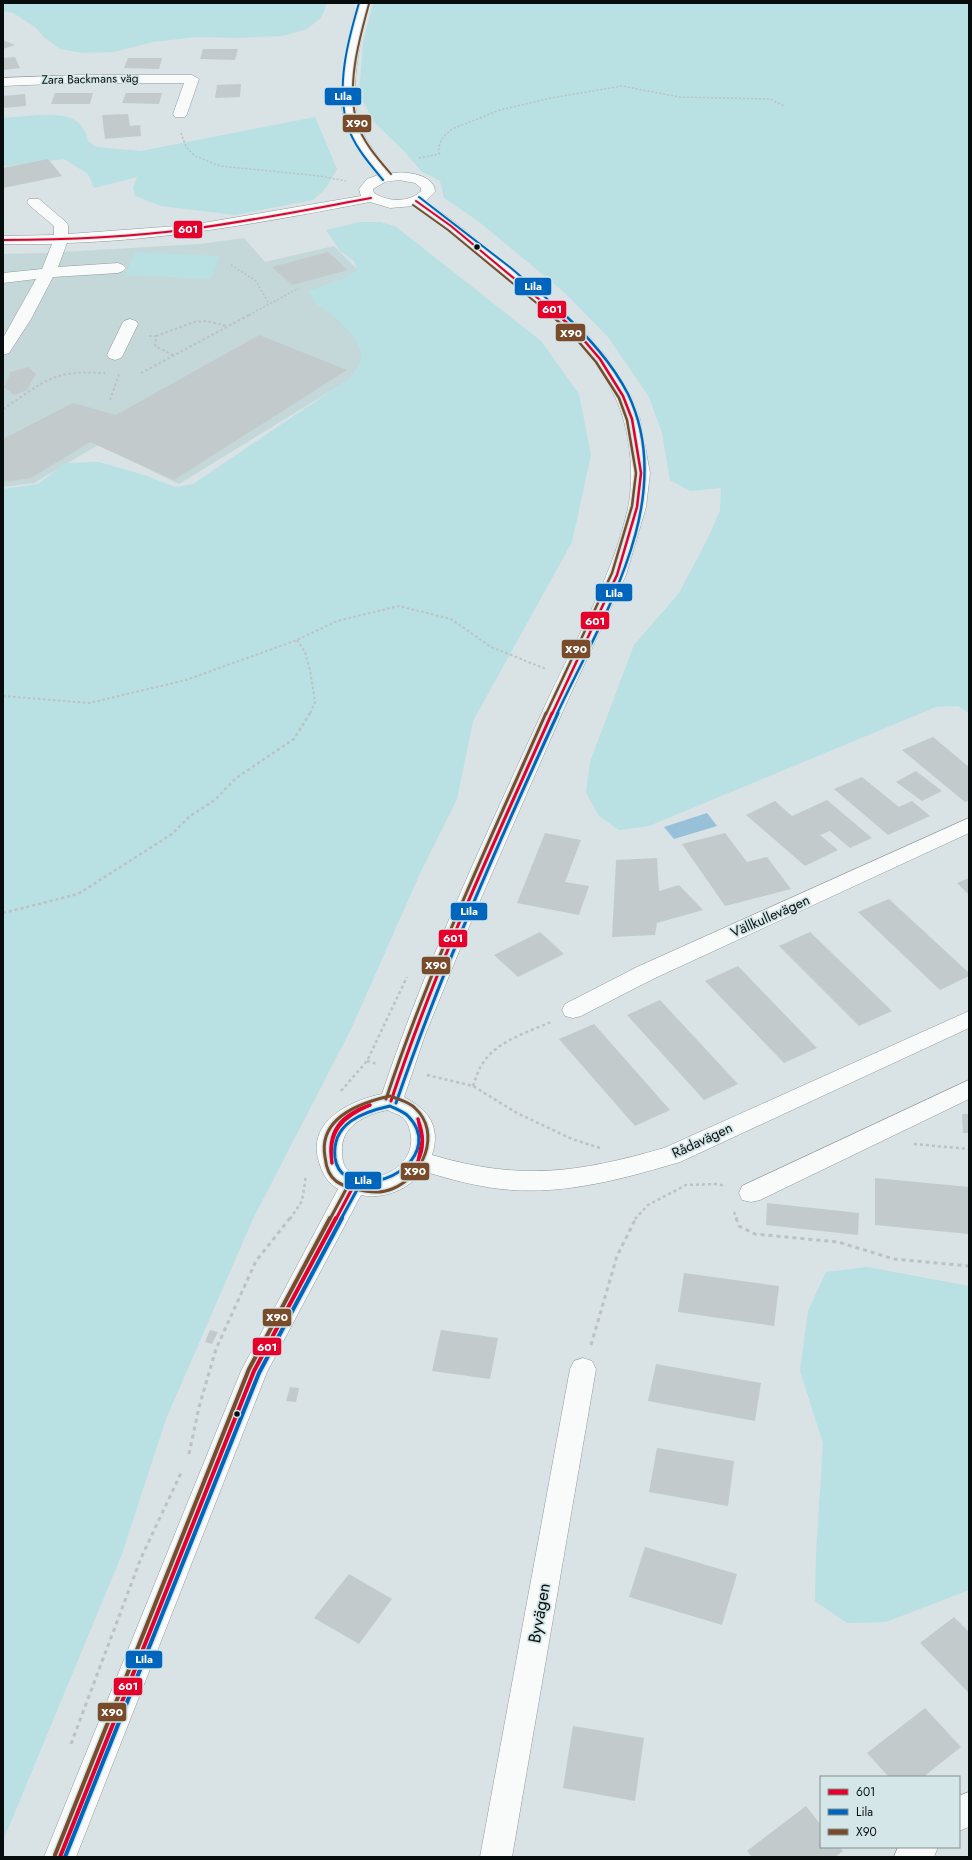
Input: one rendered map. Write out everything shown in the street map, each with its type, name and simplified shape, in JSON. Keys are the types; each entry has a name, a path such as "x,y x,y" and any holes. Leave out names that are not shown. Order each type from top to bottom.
{"street":[{"path":"364,3 351,70 350,114 362,142 387,177"},
{"name":"Zara Backmans väg","path":"3,82 77,79 192,79 180,114"},
{"path":"3,240 61,240 190,229 278,216 372,198 388,203 416,201 424,197 428,192 428,187 423,182 404,176 387,177 375,181 368,186 367,192 372,198"},
{"path":"391,1102 400,1069 464,912 555,706 616,576 637,507 641,473 632,419 623,396 600,359 576,331 544,302 451,226 416,201"},
{"path":"3,350 51,266 61,240 61,225 34,202"},
{"path":"3,278 46,273 118,268"},
{"path":"115,355 128,329"},
{"name":"Vällkullevägen","path":"572,1010 645,973 969,825"},
{"name":"Rådavägen","path":"418,1160 490,1178 530,1181 575,1178 630,1167 672,1155 969,1019"},
{"path":"751,1193 969,1089"},
{"path":"391,1102 409,1109 418,1118 424,1139 423,1148 418,1160 409,1173 390,1185 370,1187 354,1185 344,1181 336,1174 330,1158 329,1141 342,1120 353,1112 367,1106 391,1102"},
{"path":"60,1857 254,1370 346,1196 354,1185"},
{"name":"Byvägen","path":"496,1857 583,1369"},
{"path":"960,1815 969,1807"},
{"path":"910,1857 921,1848"}],"path":[{"path":"413,160 438,155 438,145 445,134 452,129 480,117 528,103 622,86 679,97 770,99 784,106"},
{"path":"231,265 256,281 269,304"},
{"path":"141,373 300,288"},
{"path":"128,329 156,336 167,330 193,322 205,321 228,326"},
{"path":"156,336 154,346 173,355"},
{"path":"3,409 49,379 65,374 81,372 119,374"},
{"path":"3,696 89,703 186,680 297,640 337,621 399,606 451,619 491,647 551,671"},
{"path":"3,913 78,894 172,834 190,816 215,800 236,778 294,739 308,718 315,702 310,670 305,652 297,640"},
{"path":"336,1096 367,1061 410,970"},
{"path":"473,1086 483,1061 502,1046 572,1010"},
{"path":"367,1061 473,1086 495,1098 517,1113 572,1139 600,1148 608,1148"},
{"path":"908,1143 969,1149"},
{"path":"189,1457 199,1407 216,1349 256,1261 286,1225 302,1201 307,1170"},
{"path":"583,1369 617,1256 633,1222 648,1205 686,1185 716,1184 751,1193 734,1211 739,1226 755,1234 838,1242 894,1259 969,1266"},
{"path":"70,1749 142,1558 182,1471"}],"shaded area":[{"path":"3,3 327,3 321,18 307,29 283,36 239,38 197,37 153,42 114,52 83,53 60,49 44,37 35,27 13,13 3,11"},
{"path":"373,3 969,3 969,713 958,706 936,707 649,826 619,830 599,816 586,793 590,762 634,645 679,593 707,540 720,511 721,488 690,491 670,480 662,433 649,397 608,337 565,293 478,221 444,198 440,181 421,171 404,151 374,122 359,94 363,43"},
{"path":"39,115 63,116 76,121 85,132 88,141 96,147 141,151 315,117 337,169 326,188 313,200 235,215 161,206 135,196 133,188 137,177 94,188 88,174 64,159 3,167 3,118"},
{"path":"360,222 380,222 395,226 541,341 579,394 591,455 572,542 473,721 457,799 422,869 352,1027 253,1219 166,1419 122,1554 3,1841 3,489 38,484 65,463 99,462 144,475 175,487 193,484 350,378 361,362 361,352 354,337 335,317 314,303 309,291 357,271 354,261 340,251 326,230"},
{"path":"244,238 265,262 334,246 359,271 383,352 353,377 179,484 98,445 34,483 3,487 3,254 200,244"},
{"path":"135,252 220,256 211,279 125,275"},
{"path":"707,813 717,826 674,839 664,827"},
{"path":"867,1267 969,1286 969,1590 886,1622 847,1623 815,1601 816,1554 823,1443 800,1371 808,1311 826,1272"}],"building":[{"path":"3,40 15,45 3,49"},
{"path":"203,49 238,49 235,60 200,59"},
{"path":"15,57 20,68 3,70 3,58"},
{"path":"128,58 162,58 159,69 124,68"},
{"path":"241,84 240,97 215,98 217,85"},
{"path":"55,93 93,93 90,104 51,104"},
{"path":"126,93 162,93 159,104 122,103"},
{"path":"25,94 26,106 3,108 3,96"},
{"path":"128,114 130,126 140,125 141,136 105,139 102,115"},
{"path":"48,159 62,176 3,188 3,168"},
{"path":"328,252 348,270 292,285 272,267"},
{"path":"259,335 347,370 174,480 90,442 31,478 3,482 3,439 73,403 116,415"},
{"path":"28,367 36,374 27,390 14,395 4,387 11,372"},
{"path":"933,737 969,767 969,801 965,802 902,750"},
{"path":"916,771 942,791 922,801 896,782"},
{"path":"862,777 899,807 912,801 930,816 888,835 834,789"},
{"path":"827,800 872,838 850,848 830,831 820,835 838,850 805,866 746,815 775,801 792,816"},
{"path":"545,833 581,840 565,882 589,886 579,915 517,903"},
{"path":"725,833 747,862 767,857 791,889 725,906 682,844"},
{"path":"657,858 659,891 679,885 703,910 657,923 655,935 612,937 616,860"},
{"path":"969,878 969,895 957,883"},
{"path":"889,899 969,973 969,976 940,990 858,912"},
{"path":"540,932 564,954 518,977 494,955"},
{"path":"810,932 892,1011 859,1026 779,946"},
{"path":"738,966 817,1048 784,1063 705,981"},
{"path":"660,1000 738,1084 704,1100 627,1015"},
{"path":"594,1024 670,1110 635,1126 559,1039"},
{"path":"962,1114 969,1114 969,1133 963,1133"},
{"path":"875,1178 969,1187 969,1234 875,1225"},
{"path":"767,1203 859,1213 858,1235 766,1225"},
{"path":"684,1273 779,1286 774,1326 678,1312"},
{"path":"210,1330 218,1332 212,1344 205,1342"},
{"path":"441,1330 498,1338 490,1379 432,1371"},
{"path":"656,1364 761,1383 755,1421 648,1401"},
{"path":"290,1387 299,1388 296,1402 286,1401"},
{"path":"657,1448 734,1461 728,1506 649,1492"},
{"path":"645,1547 737,1574 722,1625 629,1597"},
{"path":"349,1574 392,1599 359,1644 314,1618"},
{"path":"954,1617 969,1632 969,1693 920,1643"},
{"path":"925,1708 961,1747 924,1776 888,1776 867,1753"},
{"path":"573,1726 644,1738 635,1801 563,1788"},
{"path":"806,1806 820,1824 820,1848 841,1848 843,1851 835,1857 752,1857 747,1851"}],"transit line":[{"name":"Lila","path":"359,3 348,47 344,79 344,110 350,132 367,160 383,180"},
{"name":"X90","path":"369,4 356,64 353,96 354,111 363,137 391,174"},
{"name":"Lila","path":"396,1103 432,1002 472,903 538,756 607,610 627,560 642,508 645,480 645,465 638,421 628,395 618,376 592,341 561,310 511,268 419,197"},
{"name":"601","path":"3,240 97,238 168,232 281,215 371,198"},
{"name":"601","path":"391,1101 413,1035 464,912 555,706 617,575 637,507 641,473 632,419 623,396 600,359 576,331 544,302 451,226 416,201"},
{"name":"X90","path":"386,1099 408,1033 459,910 550,704 612,573 632,506 636,473 627,420 619,398 596,362 572,334 541,306 448,230 413,205"},
{"name":"X90","path":"390,1096 356,1106 337,1119 330,1128 325,1139 325,1158 330,1174 334,1180 340,1184 374,1192 392,1189 413,1175 420,1165 426,1153 428,1130 423,1118 413,1106 393,1097"},
{"name":"601","path":"332,1163 330,1142 337,1126 351,1113 370,1105"},
{"name":"601","path":"332,1163 331,1143 338,1127 351,1114 370,1105"},
{"name":"Lila","path":"390,1106 407,1115 415,1125 418,1134 418,1144 411,1161 396,1175 380,1181 364,1181 346,1176 338,1167 335,1155 336,1141 339,1132 352,1119 371,1111 390,1106"},
{"name":"601","path":"418,1119 422,1140 418,1161"},
{"name":"601","path":"418,1119 424,1140 421,1156 418,1161"},
{"name":"X90","path":"55,1855 249,1369 350,1182"},
{"name":"601","path":"60,1857 254,1371 354,1185"},
{"name":"Lila","path":"65,1857 259,1373 358,1188"}]}
